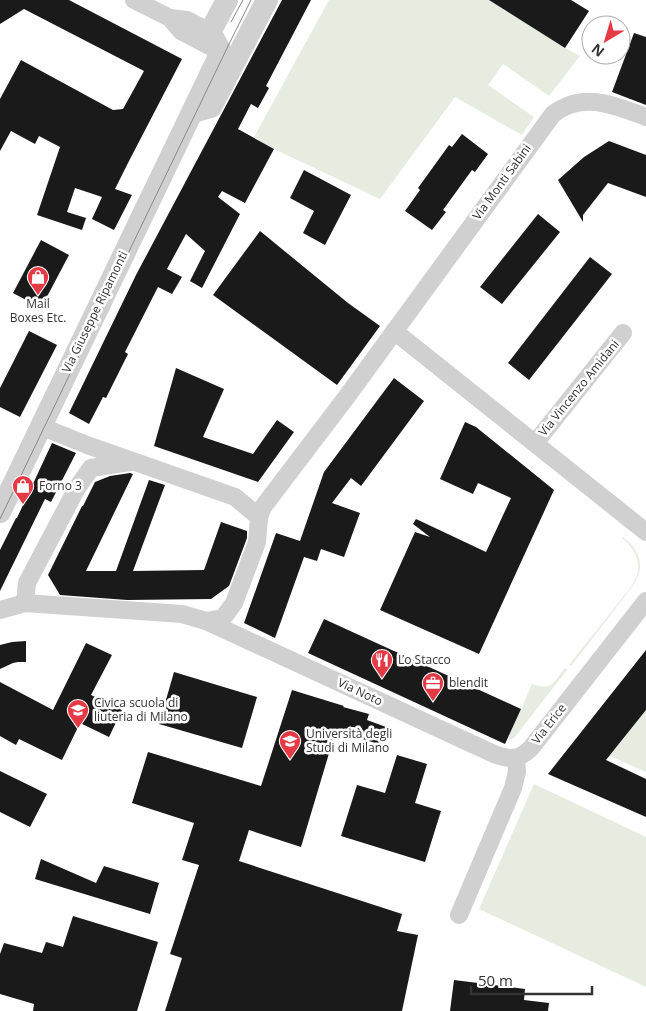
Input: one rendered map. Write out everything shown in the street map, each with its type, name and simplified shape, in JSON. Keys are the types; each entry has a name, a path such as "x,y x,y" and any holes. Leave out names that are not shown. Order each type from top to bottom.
{"street":[{"path":"134,0 170,18 187,20 210,32 231,56"},
{"path":"210,32 227,0"},
{"name":"Via Giuseppe Ripamonti","path":"0,512 192,112 211,107 231,56 268,0"},
{"path":"170,18 181,31 231,56"},
{"name":"Via Monti Sabini","path":"259,517 263,507 348,395 553,114 568,105 587,101 613,105 646,117"},
{"path":"394,330 646,532"},
{"name":"Via Vincenzo Amidani","path":"535,443 623,333"},
{"path":"40,426 87,446 235,497 259,517 257,542 234,603 223,618 206,620"},
{"path":"25,603 28,583 77,488 91,468 133,462"},
{"name":"Via Erice","path":"516,758 524,755 531,748 646,601"},
{"name":"Via Noto","path":"0,610 25,603 179,613 206,620 494,754 505,758 516,758"},
{"path":"460,914 513,788 517,772 516,758"}],"shaded area":[{"path":"329,0 489,0 580,56 549,96 503,64 488,85 534,117 522,135 455,97 380,199 274,149 254,137"},
{"path":"623,537 634,548 640,560 639,573 632,587 571,666 569,665 635,580 638,561"},
{"path":"565,668 567,670 514,738 508,739 532,684 548,686 555,682"},
{"path":"646,710 646,772 610,756"},
{"path":"534,784 646,837 646,987 479,909"}],"building":[{"path":"0,0 69,0 182,59 115,189 132,195 114,230 92,219 102,197 75,188 67,212 86,218 82,230 37,215 60,147 39,136 35,144 11,131 0,151 0,99 21,60 113,110 123,109 144,71 24,9 0,24"},
{"path":"282,0 311,0 266,86 269,88 258,108 251,104 238,129 274,149 245,203 222,191 218,197 240,214 202,288 190,281 205,251 186,234 167,269 182,277 172,294 158,287 125,352 128,354 106,398 103,397 89,424 69,413 136,275"},
{"path":"489,0 571,0 589,11 586,15 581,15 581,23 565,48"},
{"path":"634,33 646,37 646,105 612,92 622,65 631,65 631,41"},
{"path":"462,134 488,154 475,172 472,170 443,210 446,212 432,230 405,211 420,190 418,188 449,145 452,147"},
{"path":"609,141 646,155 646,197 608,183 583,215 583,222 558,180 584,157"},
{"path":"304,170 351,195 325,245 303,233 314,211 290,198"},
{"path":"538,214 560,232 502,304 480,287"},
{"path":"260,231 348,303 380,326 337,385 213,295"},
{"path":"41,240 69,255 41,308 13,293"},
{"path":"590,257 612,274 529,380 508,363"},
{"path":"29,331 57,345 20,417 0,407 0,388"},
{"path":"176,368 224,389 203,437 253,454 277,420 294,432 258,482 154,446"},
{"path":"394,378 424,401 361,486 351,478 332,503 360,513 344,557 321,549 317,561 304,557 275,638 244,623 276,533 300,541 324,472"},
{"path":"465,422 476,427 554,490 479,654 380,610 415,532 430,537 413,524 416,519 486,552 511,498 478,483 473,494 440,479"},
{"path":"52,443 76,453 51,502 45,499 0,591 0,550"},
{"path":"133,474 86,571 116,571 149,480 165,485 133,571 204,570 221,522 247,531 247,538 229,586 211,599 127,600 60,595 48,575 95,482 110,476"},
{"path":"324,619 521,709 505,744 308,653"},
{"path":"26,641 26,662 13,663 0,669 0,645"},
{"path":"86,643 112,655 91,695 122,710 109,737 80,723 62,760 19,739 16,745 0,736 0,682 53,710"},
{"path":"646,650 646,710 606,760 646,779 646,817 548,774"},
{"path":"174,672 257,697 242,748 159,724"},
{"path":"292,690 369,714 367,720 386,727 382,745 336,730 301,847 249,830 239,861 402,914 397,931 418,935 402,1011 165,1011 182,958 170,954 199,865 182,860 194,823 132,803 148,752 261,786"},
{"path":"397,755 427,764 415,803 441,811 425,862 341,836 357,785 385,793"},
{"path":"0,771 47,794 30,827 0,812"},
{"path":"41,859 96,883 104,866 159,883 150,914 35,879"},
{"path":"73,916 158,942 137,1011 33,1011 34,1004 0,994 0,954 4,943 42,953 46,942 63,947"},
{"path":"454,980 525,989 524,1000 549,1003 548,1011 450,1011"}],"tram line":[{"path":"231,22 243,0"},
{"path":"0,519 251,0"}],"place":[{"name":"Mail Boxes Etc.","path":"38,296"},
{"name":"Forno 3","path":"23,505"},
{"name":"Lo Stacco","path":"382,679"},
{"name":"blendit","path":"433,702"},
{"name":"Civica scuola di liuteria di Milano","path":"78,729"},
{"name":"Università degli Studi di Milano","path":"290,760"}]}
